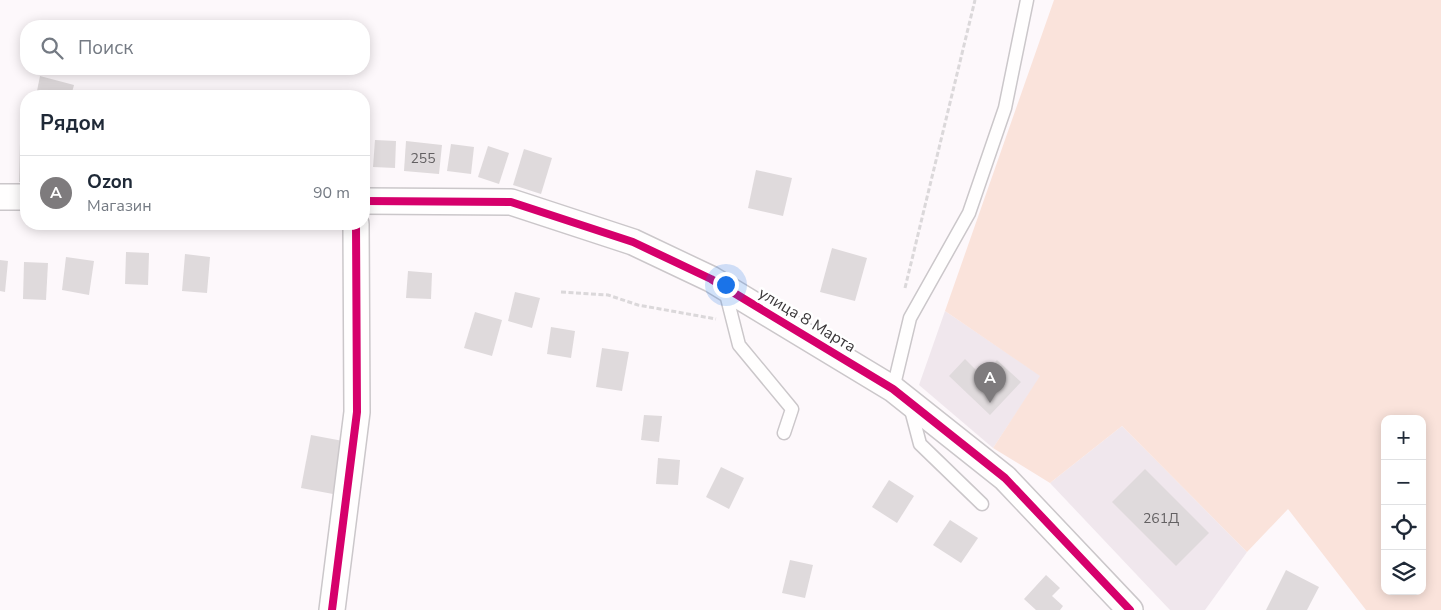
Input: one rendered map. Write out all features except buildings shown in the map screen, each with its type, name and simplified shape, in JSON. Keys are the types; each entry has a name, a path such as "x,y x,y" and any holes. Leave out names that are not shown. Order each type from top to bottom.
{"street":[{"path":"0,196 20,197"},
{"name":"улица 8 Марта","path":"370,201 511,202 633,242 725,287 901,395 1006,478 1130,610"},
{"path":"332,610 357,412 356,230"}],"lane":[{"path":"982,504 920,444 901,395 910,318 969,213 1005,108 1027,0"},
{"path":"725,287 740,345 792,409 784,433"}],"path":[{"path":"903,295 975,0"},
{"path":"561,292 608,295 638,305 734,322"}],"shaded area":[{"path":"1054,0 1441,0 1441,610 1366,610 1288,509 1247,552 1122,426 1050,483 993,448 1040,376 945,311"},
{"path":"945,311 1041,376 993,448 919,385"},
{"path":"1122,426 1247,552 1205,610 1170,610 1050,483"}],"cycle path":[{"path":"370,201 511,202 633,242 711,279 893,389 1005,478 1130,610"},
{"path":"332,610 357,412 356,230"}],"place":[{"name":"Ozon","path":"990,403"}]}
